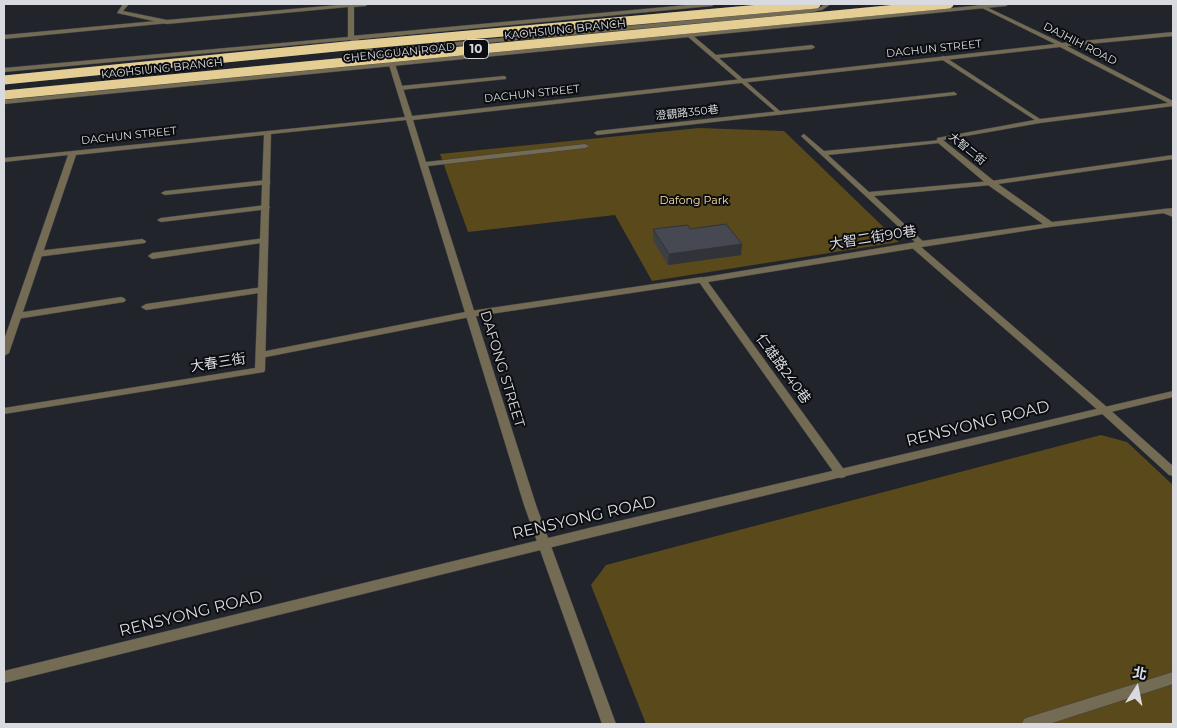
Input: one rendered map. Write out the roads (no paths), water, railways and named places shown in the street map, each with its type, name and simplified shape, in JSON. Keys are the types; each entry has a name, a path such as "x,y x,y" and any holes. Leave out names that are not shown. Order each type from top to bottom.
{"highway":[{"name":"KAOHSIUNG BRANCH","path":"4,80 346,46 816,4"},
{"name":"KAOHSIUNG BRANCH","path":"4,95 949,4"}],"street":[{"path":"126,4 118,12 167,22"},
{"path":"351,4 352,38 392,64"},
{"path":"4,37 366,4"},
{"name":"CHENGGUAN ROAD","path":"4,70 712,4"},
{"path":"373,52 808,11 828,4"},
{"name":"CHENGGUAN ROAD","path":"4,102 979,5 1006,4"},
{"name":"DAJHIH ROAD","path":"979,5 1061,44 1173,104"},
{"name":"DACHUN STREET","path":"4,160 410,118 1061,44 1173,34"},
{"path":"689,35 779,113"},
{"path":"716,57 812,47"},
{"path":"943,58 1040,121"},
{"name":"DAFONG STREET","path":"392,64 530,505 609,724"},
{"path":"400,88 504,78"},
{"name":"澄觀路350巷","path":"597,133 954,94"},
{"name":"大智二街","path":"1050,225 991,183 939,141 939,139 944,136 1040,121 1173,104"},
{"name":"大春三街","path":"4,411 260,370 268,132"},
{"path":"804,136 868,194 918,244 1173,472"},
{"path":"823,153 939,141"},
{"path":"424,164 585,146"},
{"path":"4,353 73,152"},
{"path":"868,194 991,183 1173,157"},
{"path":"165,193 267,182"},
{"path":"161,220 266,208"},
{"path":"1050,225 1171,212"},
{"name":"大智二街90巷","path":"261,355 470,314 702,280 918,244 1050,225"},
{"path":"152,256 265,240"},
{"path":"37,254 142,241"},
{"name":"仁雄路240巷","path":"702,280 841,474"},
{"path":"146,307 263,290"},
{"path":"17,316 121,300"},
{"name":"RENSYONG ROAD","path":"4,676 544,544 1173,394"},
{"path":"1029,724 1173,678"}],"park label":[{"name":"Dafong Park","path":"694,201"}]}
